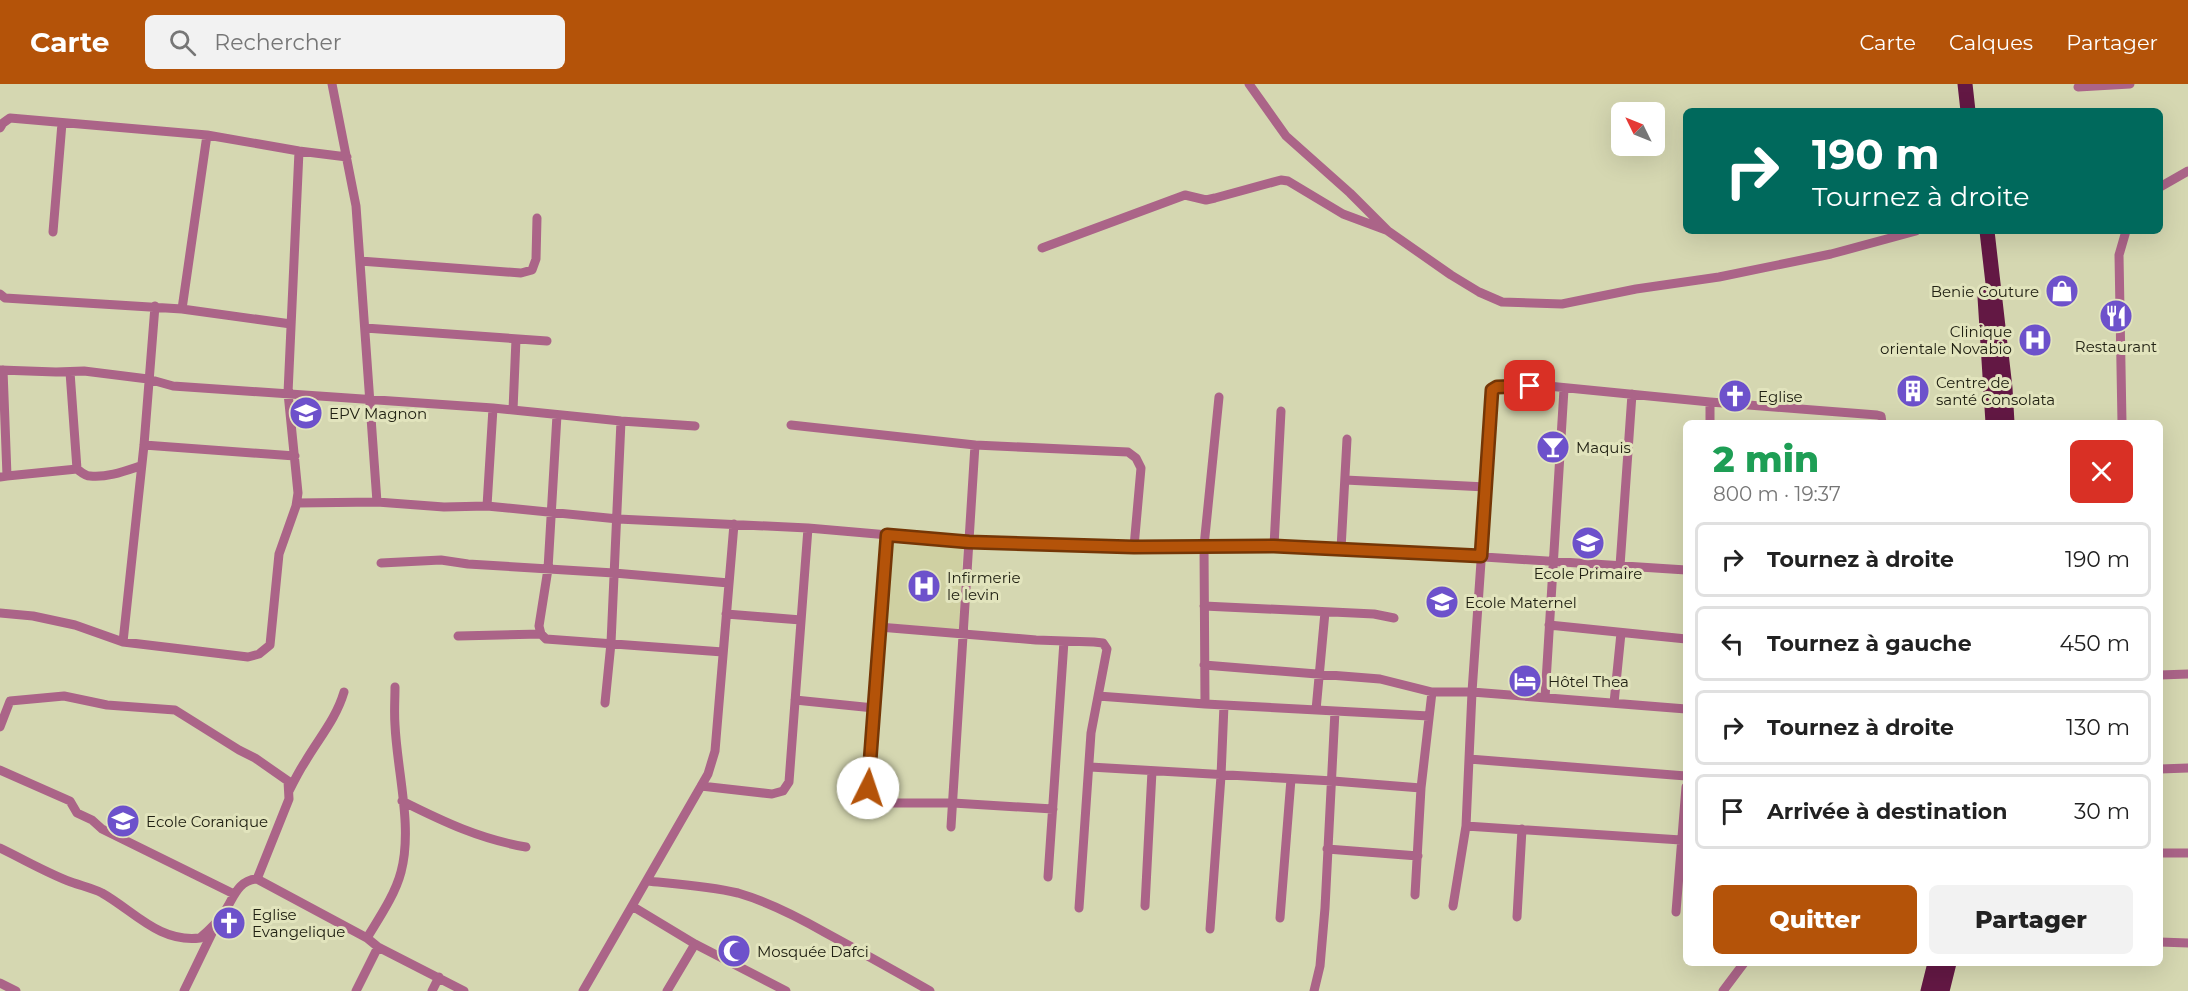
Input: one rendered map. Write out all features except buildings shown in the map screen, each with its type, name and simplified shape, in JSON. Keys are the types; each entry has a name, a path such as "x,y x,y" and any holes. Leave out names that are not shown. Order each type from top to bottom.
{"main road":[{"path":"1965,84 1968,108"},
{"path":"1974,84 1976,108"},
{"path":"1977,234 1986,305 1993,420"},
{"path":"1987,234 2007,420"},
{"path":"1928,991 1934,966"},
{"path":"1942,991 1948,966"}],"street":[{"path":"332,84 356,206 376,502"},
{"path":"1249,84 1286,136 1389,231 1479,292 1502,302 1562,304 1636,289 1719,277 1831,254 1905,234"},
{"path":"2078,87 2130,84"},
{"path":"0,128 10,118 207,135 347,157"},
{"path":"53,232 62,123"},
{"path":"182,309 207,135"},
{"path":"0,613 33,616 75,625 123,642 248,657 259,654 270,645 279,554 297,503 298,493 288,393 298,151"},
{"path":"2163,185 2188,171"},
{"path":"1042,248 1185,195 1206,200 1281,180 1288,181 1342,214 1389,231"},
{"path":"360,261 521,273 532,270 536,259 537,218"},
{"path":"2122,420 2119,255 2125,234"},
{"path":"0,294 4,298 155,306 291,324"},
{"path":"123,642 144,445 155,306"},
{"path":"365,328 547,341"},
{"path":"513,410 516,339"},
{"path":"140,466 91,477 77,469 3,477 1,370 84,371 148,379 173,386 493,408 695,426"},
{"path":"70,372 77,469"},
{"path":"1453,906 1466,826 1472,692 1493,388 1538,385 1877,415 1881,416 1882,420"},
{"path":"1545,698 1564,389"},
{"path":"1620,566 1632,394"},
{"path":"1205,704 1204,546 1220,397"},
{"path":"1710,402 1710,420"},
{"path":"487,506 493,408"},
{"path":"1274,546 1281,411"},
{"path":"558,415 548,569 539,626 542,634 546,639 723,652"},
{"path":"605,703 612,643 621,421"},
{"path":"790,425 975,445 1128,452 1132,454 1141,468 1134,547"},
{"path":"1341,549 1347,439"},
{"path":"144,445 295,456"},
{"path":"951,827 975,445"},
{"path":"1345,480 1486,487"},
{"path":"297,503 376,502 444,507 487,506 618,519 808,528 969,542 1134,547 1274,546 1481,556 1553,563 1683,570"},
{"path":"583,991 708,774 715,751 734,524"},
{"path":"701,786 772,794 783,791 789,782 808,528"},
{"path":"887,535 868,788 872,798 884,802 953,803 1053,809"},
{"path":"381,563 428,560 729,583"},
{"path":"1204,606 1381,614 1394,618"},
{"path":"1316,710 1325,612"},
{"path":"726,614 801,620"},
{"path":"1549,625 1683,639"},
{"path":"879,627 964,635 1094,642 1102,643 1107,649 1091,733 1079,908"},
{"path":"1614,703 1621,633"},
{"path":"458,636 542,634"},
{"path":"1048,877 1064,641"},
{"path":"1204,664 1380,679 1432,692 1472,692 1683,709"},
{"path":"2163,675 2188,674"},
{"path":"368,938 401,874 405,855 394,724 395,687"},
{"path":"289,791 305,760 323,736 339,708 344,692"},
{"path":"1415,895 1421,788 1432,692"},
{"path":"0,727 10,701 64,696 107,705 175,710 238,750 255,758 288,781 289,799 257,879"},
{"path":"1098,696 1429,716"},
{"path":"795,700 874,708"},
{"path":"1210,928 1224,705"},
{"path":"1314,991 1320,966 1322,943 1333,781 1335,711"},
{"path":"1469,759 1683,776"},
{"path":"1090,767 1421,788"},
{"path":"2163,769 2188,768"},
{"path":"0,770 70,801 77,813 92,820 102,829 234,894"},
{"path":"1145,906 1152,771"},
{"path":"1280,918 1291,779"},
{"path":"402,801 453,826 498,842 526,847"},
{"path":"1676,912 1683,819"},
{"path":"1466,826 1681,840"},
{"path":"1517,917 1522,829"},
{"path":"0,848 71,882 103,894 167,935 181,939 200,938 217,922"},
{"path":"1327,849 1418,856"},
{"path":"2163,853 2188,853"},
{"path":"184,991 217,922 234,894 249,880 257,879 368,938 378,947 464,991"},
{"path":"647,881 738,893 764,902 862,952 930,991"},
{"path":"633,906 695,944 786,991"},
{"path":"2163,942 2188,943"},
{"path":"667,991 695,944"},
{"path":"356,991 378,947"},
{"path":"1723,991 1742,966"},
{"path":"432,991 439,977"},
{"path":"0,983 16,991"}],"shaded area":[{"name":"Infirmerie le levin","path":"890,544 963,548 959,630 885,623"}],"place":[{"name":"Benie Couture","path":"2062,291"},
{"name":"Restaurant","path":"2116,316"},
{"name":"Clinique orientale Novabio","path":"2035,340"},
{"name":"Centre de santé Consolata","path":"1913,391"},
{"name":"Eglise","path":"1735,396"},
{"name":"EPV Magnon","path":"306,413"},
{"name":"Maquis","path":"1553,447"},
{"name":"Ecole Primaire","path":"1588,543"},
{"name":"Infirmerie le levin","path":"924,586"},
{"name":"Ecole Maternel","path":"1442,602"},
{"name":"Hôtel Thea","path":"1525,681"},
{"name":"Ecole Coranique","path":"123,821"},
{"name":"Eglise Evangelique","path":"229,923"},
{"name":"Mosquée Dafci","path":"734,951"}],"route":[{"path":"868,788 887,535 969,542 1134,547 1274,546 1481,556 1492,390 1497,387 1530,386"}]}
